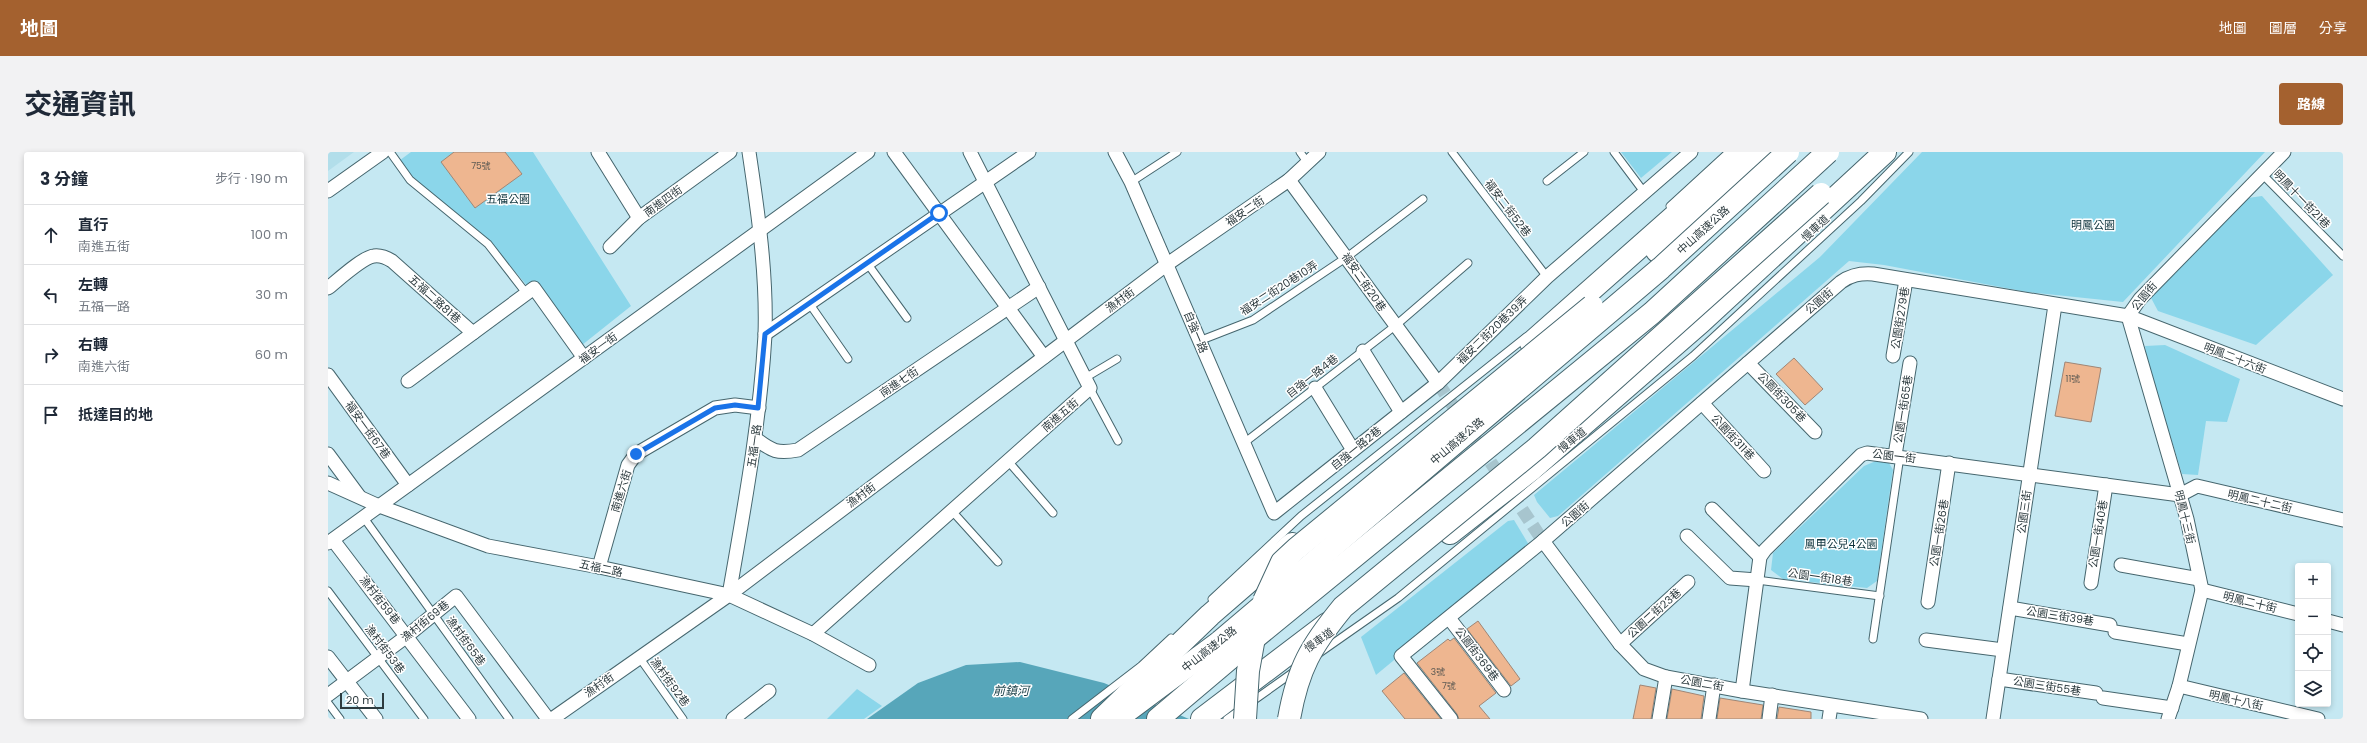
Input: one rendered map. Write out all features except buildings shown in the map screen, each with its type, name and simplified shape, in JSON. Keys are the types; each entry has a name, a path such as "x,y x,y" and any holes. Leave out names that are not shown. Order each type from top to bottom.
{"highway":[{"path":"1102,719 1132,688 1210,615 1307,530 1447,418 1747,152"},
{"path":"1232,719 1237,661 1242,638 1252,607 1265,583 1282,562 1711,206 1768,152"},
{"name":"中山高速公路","path":"1116,719 1239,626 1662,268 1788,152"},
{"name":"中山高速公路","path":"1158,719 1652,313 1828,152"},
{"path":"1289,719 1296,682 1307,656 1320,635 1343,607 1537,448 1821,194 1864,152"},
{"path":"1213,717 1532,469 1706,317 1885,152"},
{"path":"1245,719 1248,671 1257,623 1266,595 1282,562"},
{"path":"1302,719 1313,668 1323,645 1352,599"}],"street":[{"path":"328,191 383,152"},
{"name":"南進四街","path":"598,152 639,218 730,152"},
{"name":"五福一路","path":"729,595 756,439 765,334 761,230 749,152"},
{"name":"福安一街","path":"330,542 868,152"},
{"path":"894,152 1044,358"},
{"path":"970,152 1086,382"},
{"path":"765,334 985,180 1029,152"},
{"name":"自強一路","path":"1115,152 1131,182 1274,513"},
{"name":"福安二街","path":"1166,265 1289,180 1304,157 1319,152"},
{"name":"福安二街20巷39弄","path":"1438,383 1546,277 1691,152"},
{"name":"公園街","path":"1451,719 1402,656 1543,542 1849,276 1861,273 2128,316 2140,298 2284,152"},
{"name":"福安二街20巷","path":"1289,180 1438,383"},
{"path":"610,247 639,218"},
{"name":"五福二路81巷","path":"328,288 366,260 374,256 384,257 392,261 473,333"},
{"name":"漁村街","path":"552,719 729,595 1166,265"},
{"name":"公園街279巷","path":"1894,356 1906,280"},
{"name":"南進七街","path":"756,439 771,451 784,452 798,450 1039,287"},
{"path":"408,381 530,291 584,358"},
{"name":"公園三街","path":"1993,719 2055,305"},
{"name":"明鳳二十六街","path":"2128,316 2343,399"},
{"name":"明鳳十三街","path":"2128,316 2180,495 2201,584 2179,686 2170,714"},
{"path":"1362,351 1401,412"},
{"name":"公園街305巷","path":"1748,363 1815,432"},
{"name":"公園一街65巷","path":"1898,456 1910,363"},
{"name":"福安一街67巷","path":"328,376 408,485"},
{"name":"南進五街","path":"813,634 1090,388 1086,382"},
{"name":"自強一路2巷","path":"1274,513 1438,383"},
{"path":"1315,388 1354,450"},
{"name":"公園街311巷","path":"1702,403 1764,471"},
{"name":"南進六街","path":"598,567 628,465 636,454 715,408 735,405 758,408"},
{"name":"公園一街","path":"1760,557 1765,550 1861,456 1867,452 2180,495"},
{"path":"328,454 361,499"},
{"name":"公園一街26巷","path":"1928,602 1949,463"},
{"name":"五福二路","path":"328,483 361,499 488,546 598,567 729,595 813,634 869,665"},
{"name":"公園一街40巷","path":"2091,583 2106,485"},
{"name":"明鳳二十二街","path":"2180,495 2197,486 2343,520"},
{"path":"1712,509 1760,557 1742,691"},
{"path":"1687,536 1730,578 1756,580"},
{"name":"漁村街59巷","path":"330,542 407,636 469,719"},
{"name":"公園二街","path":"1543,542 1620,644 1644,669 1666,677 1742,691 1921,719"},
{"name":"明鳳二十街","path":"2121,565 2201,584 2295,613"},
{"name":"公園二街23巷","path":"1620,644 1688,582"},
{"name":"漁村街69巷","path":"328,695 407,636 456,596 548,719"},
{"name":"公園三街39巷","path":"2010,608 2188,644"},
{"name":"公園街369巷","path":"1449,618 1504,690"},
{"path":"2331,622 2343,625"},
{"path":"1926,640 2003,650"},
{"path":"328,657 376,719"},
{"path":"1659,719 1666,677"},
{"name":"公園三街55巷","path":"1999,679 2100,696 2170,714"},
{"path":"1709,719 1714,685"},
{"name":"明鳳十八街","path":"2179,686 2318,719"},
{"path":"733,719 769,691"},
{"path":"1769,719 1772,695"},
{"path":"1829,719 1831,706"}],"lane":[{"path":"390,152 410,180 488,244 530,291"},
{"path":"1131,182 1177,152"},
{"name":"福安二街52巷","path":"1452,152 1546,277"},
{"path":"1546,181 1584,152"},
{"path":"1614,152 1644,192"},
{"path":"1664,211 1728,152"},
{"name":"慢車道","path":"1213,717 1398,598 1693,356 1861,201 1909,152"},
{"name":"明鳳十一街21巷","path":"2262,174 2343,256"},
{"name":"福安二街20巷10弄","path":"1199,341 1252,320 1347,257 1423,199"},
{"path":"867,263 907,318"},
{"name":"自強一路4巷","path":"1244,443 1395,326 1468,263"},
{"path":"809,303 848,359"},
{"path":"1204,607 1301,516 1512,351 1559,308"},
{"path":"1117,359 1086,382 1118,441"},
{"path":"1873,639 1898,456"},
{"path":"1008,461 1053,514"},
{"path":"952,511 998,562"},
{"name":"漁村街65巷","path":"364,518 509,719"},
{"name":"公園一街18巷","path":"1756,580 1880,596"},
{"name":"漁村街53巷","path":"328,591 424,719"},
{"path":"1072,719 1141,666 1175,634"},
{"name":"漁村街92巷","path":"639,657 683,719"},
{"path":"328,703 340,719"}],"shaded area":[{"path":"328,152 354,152 328,171"}],"green space":[{"name":"五福公園","path":"411,152 533,152 631,306 572,353 529,288 496,249 396,163"},
{"path":"1621,152 1672,152 1641,178"},
{"name":"明鳳公園","path":"1922,152 2265,152 2123,302 2027,292 1884,265 1849,261 1558,516 1550,518 1537,502 1534,495 1820,257"},
{"path":"2262,196 2333,275 2256,345 2158,311 2150,296 2248,198"},
{"path":"2165,345 2240,379 2227,422 2206,421 2198,475 2182,474 2147,360 2145,346"},
{"name":"鳳甲公兒4公園","path":"1876,461 1889,463 1893,470 1877,581 1867,588 1783,579 1771,570 1773,553 1864,466"},
{"path":"1514,520 1529,545 1526,551 1376,675 1361,637 1508,521"},
{"path":"857,689 882,706 864,719 827,719"}],"water":[{"name":"前鎮河","path":"1020,662 1104,683 1189,719 867,719 918,683 966,665"}],"tunnel":[{"path":"1438,383 1543,541"}],"route":[{"path":"636,454 715,408 735,405 758,408 765,334 939,213"}]}
